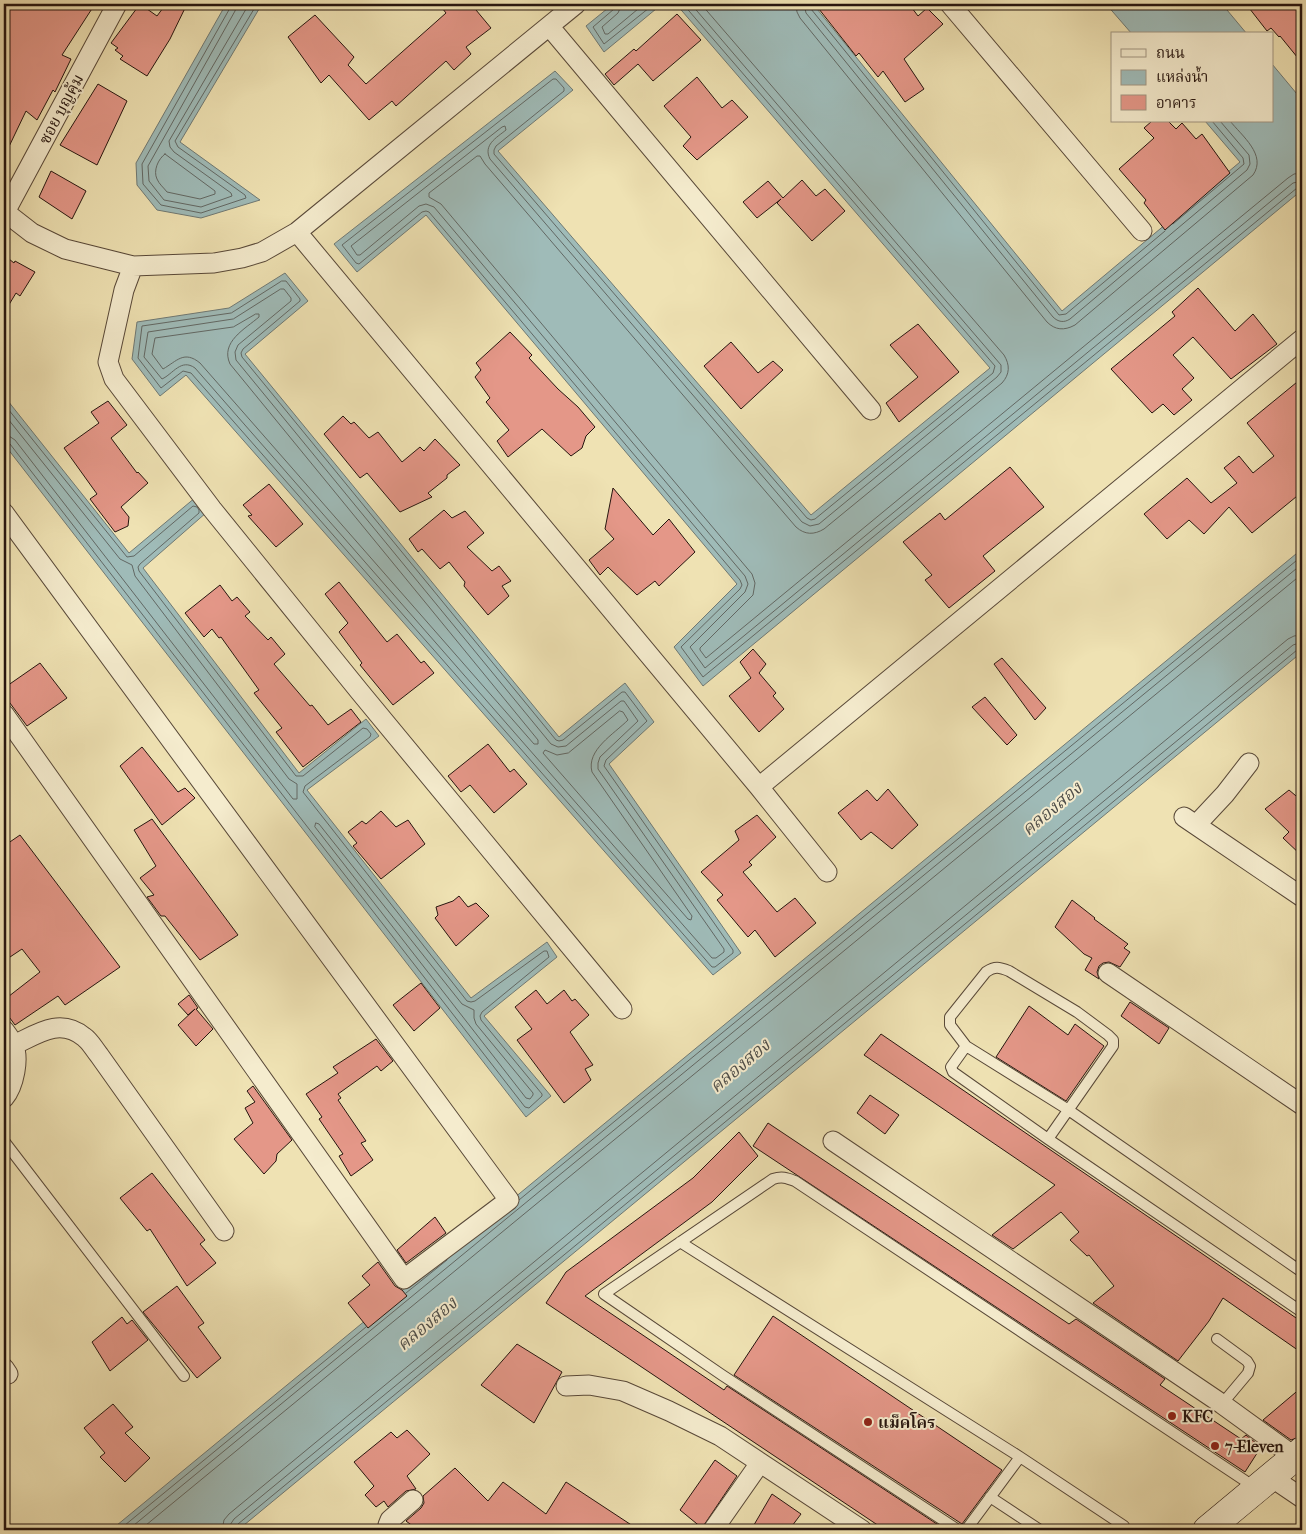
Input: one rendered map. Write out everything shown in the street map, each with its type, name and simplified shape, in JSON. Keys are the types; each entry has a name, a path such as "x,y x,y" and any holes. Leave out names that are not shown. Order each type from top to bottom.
{"street":[{"name":"ซอย บุญคุ้ม","path":"4,213 118,4"},
{"path":"4,213 32,233 65,249 133,266 214,263 262,252 297,232 576,4"},
{"path":"950,4 1142,231"},
{"path":"550,26 871,410"},
{"path":"297,232 759,787 827,872"},
{"path":"133,266 124,290 108,362 114,379 212,509 360,692 622,1009"},
{"path":"759,787 1302,339"},
{"path":"4,513 508,1200 404,1279 4,714"},
{"path":"1249,763 1225,794 1190,821 1302,897"},
{"path":"1108,973 1302,1105"},
{"path":"4,1098 10,1090 16,1064 9,1037 52,1027 67,1028 84,1036 224,1231"},
{"path":"833,1141 1299,1454 1207,1530"},
{"path":"566,1386 588,1385 623,1391 720,1436 852,1528"},
{"path":"713,1530 760,1463"},
{"path":"1264,1483 1302,1498"},
{"path":"390,1530 388,1525 390,1520 413,1500"}],"lane":[{"path":"1048,1139 1067,1109 1113,1046 1112,1040 1077,1012 1009,971 993,967 986,972 950,1017 950,1025 966,1046 1067,1109 1302,1272"},
{"path":"966,1046 950,1068 951,1070 1048,1139 1302,1312"},
{"path":"4,1141 184,1376"},
{"path":"958,1530 722,1375 604,1294 773,1180 779,1177 786,1178 795,1181 1264,1483"},
{"path":"680,1242 1020,1457 1124,1526 1120,1530"},
{"path":"1217,1339 1250,1366 1248,1373 1222,1404"},
{"path":"966,1530 1020,1457"},
{"path":"990,1497 1040,1530"}],"water":[{"path":"226,4 262,4 180,142 260,200 201,218 157,210 137,185 136,163"},
{"path":"613,4 662,4 604,52 586,26"},
{"path":"676,4 813,4 1062,311 1240,162 1206,122 1274,122 1274,66 1302,100 1302,190 703,686 674,647 737,584 426,215 357,272 334,244 555,71 573,90 498,151 811,515 990,368"},
{"path":"1106,4 1222,4 1245,32 1130,32"},
{"path":"285,273 308,301 245,354 559,737 625,683 654,722 609,764 741,953 713,975 186,375 160,396 132,359 137,322 229,308"},
{"path":"4,396 129,553 196,497 207,512 143,568 299,773 366,719 379,736 307,790 471,998 547,942 557,957 484,1016 551,1096 526,1117 4,444"},
{"name":"คลองสอง","path":"1302,549 1302,652 238,1530 111,1530"}],"building":[{"path":"4,4 95,4 62,55 71,59 55,92 53,90 37,120 26,111 4,157"},
{"path":"140,4 157,16 166,4 187,4 170,39 147,76 120,59 123,56 115,50 118,48 111,43"},
{"path":"439,4 471,4 491,28 466,47 471,54 454,70 446,61 396,106 392,101 369,120 329,75 321,83 288,37 315,15 354,57 348,65 366,84 446,13"},
{"path":"815,4 909,4 918,16 927,8 943,24 904,59 924,89 905,102 883,71 878,77 859,53 856,56"},
{"path":"1246,4 1302,4 1302,63 1280,36 1271,28 1267,31"},
{"path":"677,14 701,40 653,81 638,64 614,85 605,74 634,49 636,51"},
{"path":"697,77 722,108 732,100 748,117 697,160 683,146 691,137 664,106"},
{"path":"98,84 127,101 97,165 60,145"},
{"path":"1151,122 1169,122 1176,129 1182,123 1196,139 1202,134 1230,173 1165,230 1144,203 1146,200 1119,169 1154,138 1144,128"},
{"path":"51,171 86,191 72,219 39,197"},
{"path":"802,180 816,196 825,189 845,211 812,241 777,203 781,199 757,218 743,202 768,181 783,198"},
{"path":"4,255 14,263 15,261 35,272 20,296 16,293 4,313"},
{"path":"1198,288 1235,331 1253,314 1277,344 1231,379 1193,337 1173,355 1194,378 1182,389 1192,400 1174,415 1163,404 1152,413 1111,369 1175,316 1172,312"},
{"path":"918,324 959,372 899,422 886,403 918,377 890,345"},
{"path":"510,332 532,355 529,358 578,407 595,427 586,436 582,448 571,456 542,429 508,457 497,441 509,430 486,402 490,398 475,377 481,370 476,363"},
{"path":"731,342 758,373 773,361 783,370 741,409 704,366"},
{"path":"1302,378 1302,492 1252,533 1229,507 1204,534 1189,520 1167,539 1144,514 1187,478 1211,503 1237,483 1224,468 1239,456 1253,473 1274,456 1247,423"},
{"path":"108,401 127,425 111,438 137,473 148,483 121,507 129,517 128,526 115,532 90,499 97,494 64,448 99,423 91,412"},
{"path":"343,416 351,424 354,422 369,438 378,432 402,462 420,447 424,451 435,439 460,465 428,493 432,497 400,512 367,473 360,478 324,434"},
{"path":"1010,467 1044,507 983,556 995,571 949,608 925,580 932,575 903,542 940,513 945,520"},
{"path":"269,484 303,524 276,547 248,516 252,515 243,505"},
{"path":"613,488 653,535 669,519 695,552 659,586 655,581 637,595 608,567 600,575 589,560 614,539 605,529"},
{"path":"444,510 452,518 465,511 484,533 467,547 492,571 499,566 511,581 502,586 509,596 488,615 464,586 465,582 449,562 440,569 422,549 418,552 409,539"},
{"path":"339,582 387,642 397,634 421,663 424,661 434,673 393,705 360,665 362,663 339,632 348,623 325,594"},
{"path":"220,585 232,601 237,597 250,612 245,616 268,640 271,637 285,654 274,664 328,725 351,709 361,722 303,767 276,732 282,728 254,693 259,690 221,637 219,638 212,629 204,637 185,613"},
{"path":"753,649 766,664 759,673 776,693 773,696 784,709 759,732 729,696 751,678 740,662"},
{"path":"1002,658 1046,708 1035,720 994,664"},
{"path":"40,663 67,698 27,726 4,695 4,688"},
{"path":"985,697 1017,735 1007,745 972,707"},
{"path":"488,744 510,772 514,769 527,784 494,813 470,785 461,792 448,776"},
{"path":"142,747 178,792 185,788 195,798 162,825 120,766"},
{"path":"888,789 918,825 892,849 871,832 861,840 838,813 867,790 877,801"},
{"path":"1289,790 1302,801 1302,856 1283,838 1289,832 1265,809"},
{"path":"381,811 396,827 408,820 425,844 381,879 353,846 357,843 348,832 362,821 366,824"},
{"path":"757,815 776,837 749,862 752,865 743,872 777,912 795,898 816,923 775,957 755,930 748,937 717,900 723,895 701,872 739,840 735,831"},
{"path":"152,819 238,935 200,960 165,916 161,916 147,897 154,895 140,878 156,866 134,830"},
{"path":"20,835 120,967 65,1005 58,996 15,1025 4,1010 4,1000 40,972 22,949 4,961 4,846"},
{"path":"459,896 468,907 476,903 489,916 456,946 435,918 438,915 436,907 453,901"},
{"path":"1072,900 1128,944 1124,948 1130,952 1120,967 1109,962 1103,963 1099,966 1097,972 1099,979 1085,970 1092,958 1084,954 1055,927"},
{"path":"421,983 440,1008 414,1031 393,1005"},
{"path":"536,990 547,1004 564,990 572,1001 575,999 589,1015 570,1032 593,1065 585,1069 591,1080 564,1103 517,1040 532,1029 515,1007"},
{"path":"189,995 198,1008 196,1009 213,1029 196,1046 178,1025 195,1009 188,1015 178,1004"},
{"path":"1130,1002 1169,1028 1159,1044 1121,1016"},
{"path":"1029,1006 1068,1035 1075,1024 1104,1046 1066,1101 996,1057"},
{"path":"881,1034 1302,1322 1302,1353 1223,1298 1209,1321 1178,1361 1093,1303 1114,1286 1089,1255 1087,1256 1070,1240 1079,1232 1061,1212 1013,1249 992,1235 1055,1185 864,1055"},
{"path":"376,1039 393,1061 381,1071 377,1066 338,1094 341,1098 338,1100 366,1141 361,1143 373,1160 351,1176 339,1156 343,1154 319,1119 322,1117 306,1094 338,1073 333,1067"},
{"path":"253,1086 292,1140 277,1154 276,1161 264,1174 234,1139 253,1123 245,1108 255,1102 247,1091"},
{"path":"870,1095 899,1115 885,1134 857,1113"},
{"path":"768,1123 1069,1324 1076,1319 1165,1379 1160,1385 1241,1439 1246,1435 1261,1447 1245,1472 753,1146"},
{"path":"739,1132 758,1156 712,1202 585,1296 724,1390 727,1386 946,1530 885,1530 546,1303 566,1272 693,1178"},
{"path":"152,1173 205,1240 200,1244 216,1263 187,1286 150,1229 147,1231 120,1198"},
{"path":"435,1217 446,1233 406,1263 397,1250"},
{"path":"378,1262 395,1286 407,1296 368,1328 348,1303 370,1285 362,1276"},
{"path":"177,1286 204,1323 198,1327 221,1358 197,1378 143,1312"},
{"name":"แม็คโคร","path":"773,1316 1002,1470 962,1524 734,1375"},
{"path":"122,1317 127,1324 132,1320 148,1340 110,1371 92,1342"},
{"path":"517,1344 562,1372 534,1423 481,1385"},
{"path":"1302,1387 1302,1436 1291,1440 1263,1420"},
{"path":"113,1404 133,1427 125,1433 150,1458 125,1482 100,1457 105,1453 84,1428"},
{"path":"407,1430 430,1454 407,1476 416,1489 406,1491 388,1507 384,1501 376,1507 365,1495 374,1486 354,1462 391,1432 397,1438"},
{"path":"715,1460 737,1476 702,1528 680,1510"},
{"path":"455,1468 488,1501 503,1482 546,1514 566,1482 639,1530 418,1530 406,1521 421,1508 424,1503 423,1496"},
{"path":"772,1494 801,1514 789,1530 751,1530"}],"place":[{"name":"KFC","path":"1172,1416"},
{"name":"แม็คโคร","path":"868,1422"},
{"name":"7-Eleven","path":"1215,1446"}]}
